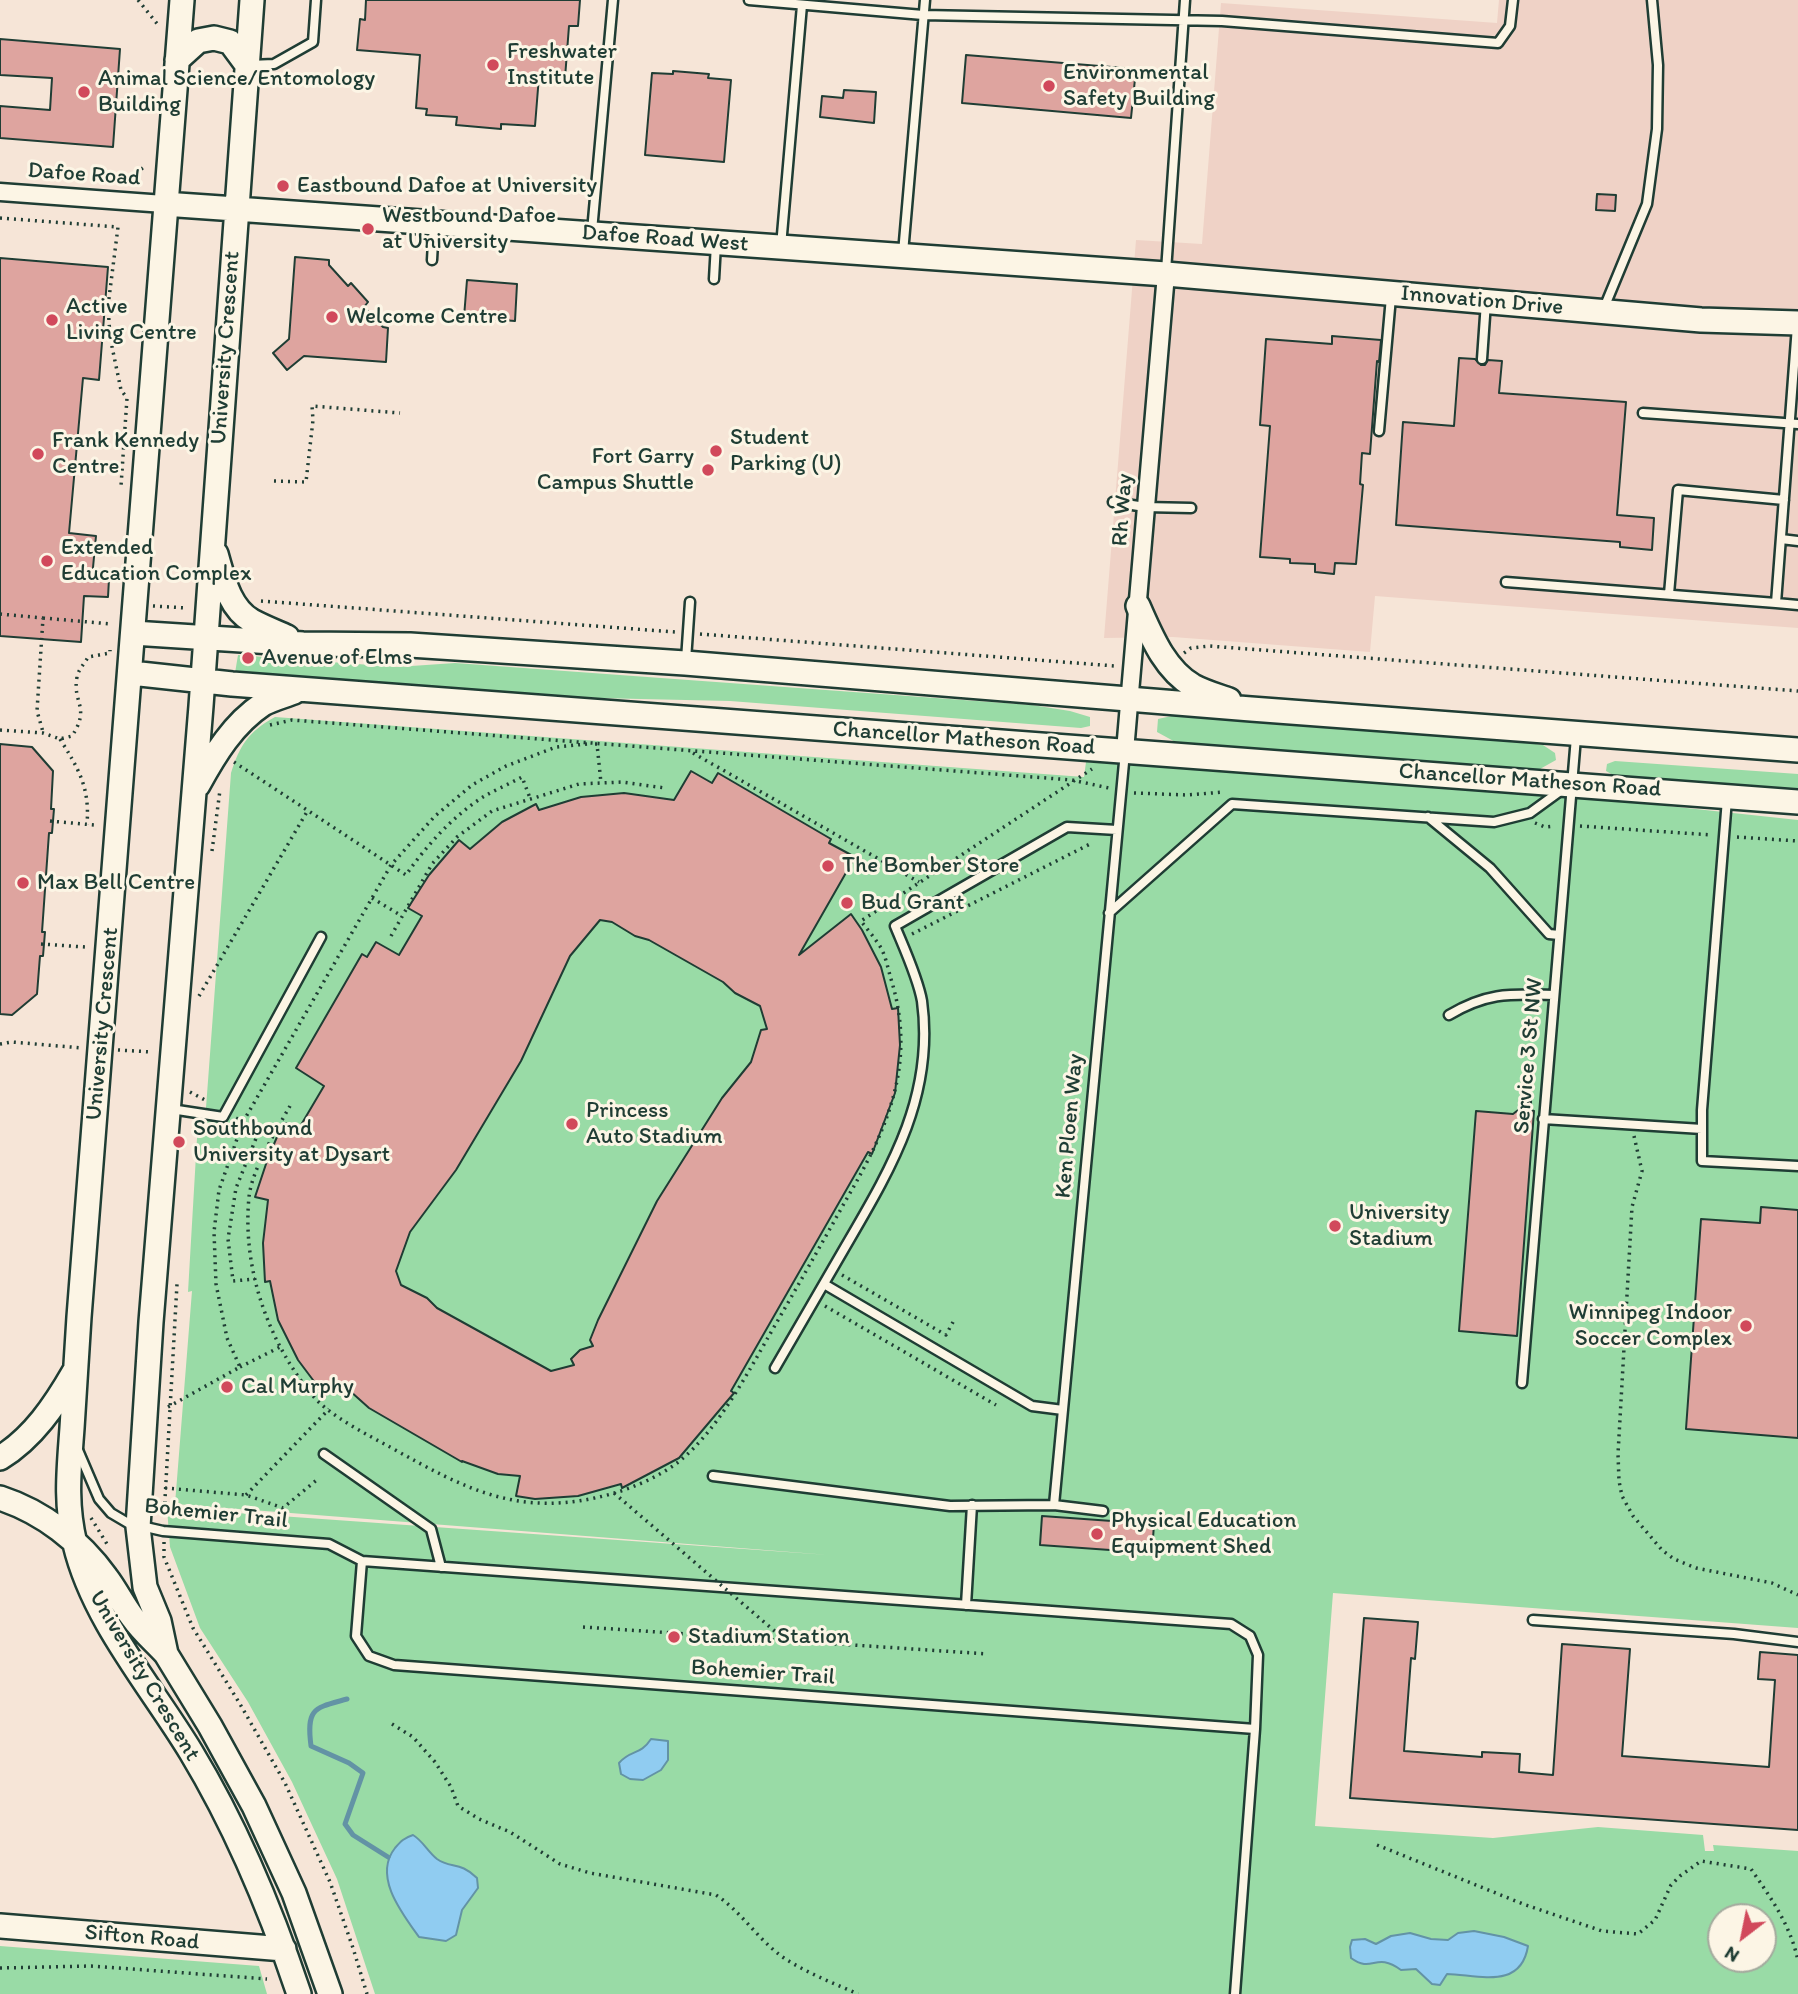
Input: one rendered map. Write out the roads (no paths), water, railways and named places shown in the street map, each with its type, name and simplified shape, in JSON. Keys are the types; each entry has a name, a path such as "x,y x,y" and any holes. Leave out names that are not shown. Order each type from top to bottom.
{"main road":[{"name":"University Crescent","path":"182,0 164,204 135,605 122,633 131,673 68,1500 75,1543 97,1603 216,1795 252,1869 299,1994"},
{"name":"University Crescent","path":"252,0 138,1527 143,1575 159,1621 166,1654 210,1726 259,1816 294,1893 330,1994"},
{"path":"177,60 198,41 214,38 230,42 247,65"},
{"name":"Dafoe Road West","path":"164,204 1166,274"},
{"name":"Innovation Drive","path":"1166,274 1701,320 1798,324"},
{"path":"212,541 228,593 236,606 250,620 303,643"},
{"path":"1138,606 1154,642 1168,663 1192,685 1251,709"},
{"path":"122,633 303,643 410,645 685,663 1798,750"},
{"name":"Chancellor Matheson Road","path":"131,673 302,689 1798,802"},
{"path":"193,793 216,752 237,727 264,703 302,689"},
{"path":"0,1458 33,1432 76,1370"},
{"path":"0,1498 30,1510 75,1543 100,1568 133,1619 166,1654"},
{"name":"Sifton Road","path":"0,1926 284,1949"}],"street":[{"name":"Dafoe Road","path":"0,191 164,204"},
{"name":"Rh Way","path":"1125,751 1166,274"}],"lane":[{"path":"247,65 274,64 313,42 316,0"},
{"path":"592,233 612,0"},
{"path":"749,0 923,15 1222,21 1499,43 1510,26 1513,0"},
{"path":"903,256 925,0"},
{"path":"1166,274 1185,0"},
{"path":"1603,311 1647,204 1657,129 1658,65 1653,1 1642,0"},
{"path":"781,247 802,5"},
{"path":"432,260 435,223"},
{"path":"714,279 716,243"},
{"path":"1379,431 1391,294"},
{"path":"1482,359 1486,302"},
{"path":"1776,603 1786,478 1794,423 1798,324"},
{"path":"1643,413 1794,423"},
{"path":"1786,478 1798,479"},
{"path":"1669,594 1678,490 1784,500"},
{"path":"1113,502 1145,507 1191,508"},
{"path":"1781,539 1798,541"},
{"path":"1506,582 1798,605"},
{"path":"685,663 690,602"},
{"name":"Service 3 St NW","path":"1522,1382 1576,734"},
{"name":"Ken Ploen Way","path":"1054,1505 1125,751"},
{"path":"1110,913 1232,804 1493,822 1530,813 1572,783"},
{"path":"1728,797 1702,1129 1702,1161 1798,1166"},
{"path":"1428,817 1490,868 1549,934 1559,936"},
{"path":"775,1368 884,1181 906,1135 920,1090 924,1044 922,999 895,926 1067,827 1117,830"},
{"path":"168,1109 223,1117 321,937"},
{"path":"1449,1016 1470,1003 1503,994 1553,995"},
{"path":"1543,1119 1702,1129"},
{"path":"824,1284 1032,1406 1063,1410"},
{"name":"Bohemier Trail","path":"72,1435 99,1499 119,1518 138,1527 329,1544 362,1561 1231,1624 1250,1636 1258,1655 1235,1994"},
{"path":"324,1454 431,1529 441,1567"},
{"path":"713,1476 950,1506 1054,1505 1103,1511"},
{"path":"966,1605 972,1506"},
{"name":"Bohemier Trail","path":"362,1561 356,1636 369,1656 394,1665 1255,1729"},
{"path":"1533,1620 1734,1634 1798,1642"}],"water":[{"path":"651,1739 668,1741 668,1760 661,1770 643,1780 630,1779 621,1774 619,1763 643,1748"},
{"path":"413,1835 437,1859 466,1869 477,1878 478,1888 462,1910 456,1935 446,1941 419,1937 398,1905 388,1882 389,1859 399,1843"},
{"path":"1474,1931 1504,1937 1528,1946 1524,1960 1517,1969 1508,1974 1485,1977 1447,1974 1440,1985 1432,1984 1416,1969 1401,1970 1385,1962 1364,1964 1351,1958 1352,1940 1365,1939 1376,1944 1391,1936 1410,1933 1448,1940 1458,1933"}],"waterway":[{"path":"347,1699 315,1711 310,1723 311,1746 349,1763 363,1773 345,1824 353,1835 388,1857"}],"place":[{"name":"Freshwater Institute","path":"493,65"},
{"name":"Environmental Safety Building","path":"1049,86"},
{"name":"Animal Science/Entomology Building","path":"84,92"},
{"name":"Eastbound Dafoe at University","path":"283,186"},
{"name":"Westbound Dafoe at University","path":"368,229"},
{"name":"Welcome Centre","path":"332,317"},
{"name":"Active Living Centre","path":"52,320"},
{"name":"Student Parking (U)","path":"716,451"},
{"name":"Frank Kennedy Centre","path":"38,454"},
{"name":"Fort Garry Campus Shuttle","path":"708,470"},
{"name":"Extended Education Complex","path":"47,561"},
{"name":"Avenue of Elms","path":"248,658"},
{"name":"The Bomber Store","path":"828,866"},
{"name":"Max Bell Centre","path":"23,883"},
{"name":"Bud Grant","path":"847,903"},
{"name":"Princess Auto Stadium","path":"572,1124"},
{"name":"Southbound University at Dysart","path":"179,1142"},
{"name":"University Stadium","path":"1335,1226"},
{"name":"Winnipeg Indoor Soccer Complex","path":"1746,1326"},
{"name":"Cal Murphy","path":"227,1387"},
{"name":"Physical Education Equipment Shed","path":"1097,1534"},
{"name":"Stadium Station","path":"674,1637"}]}
